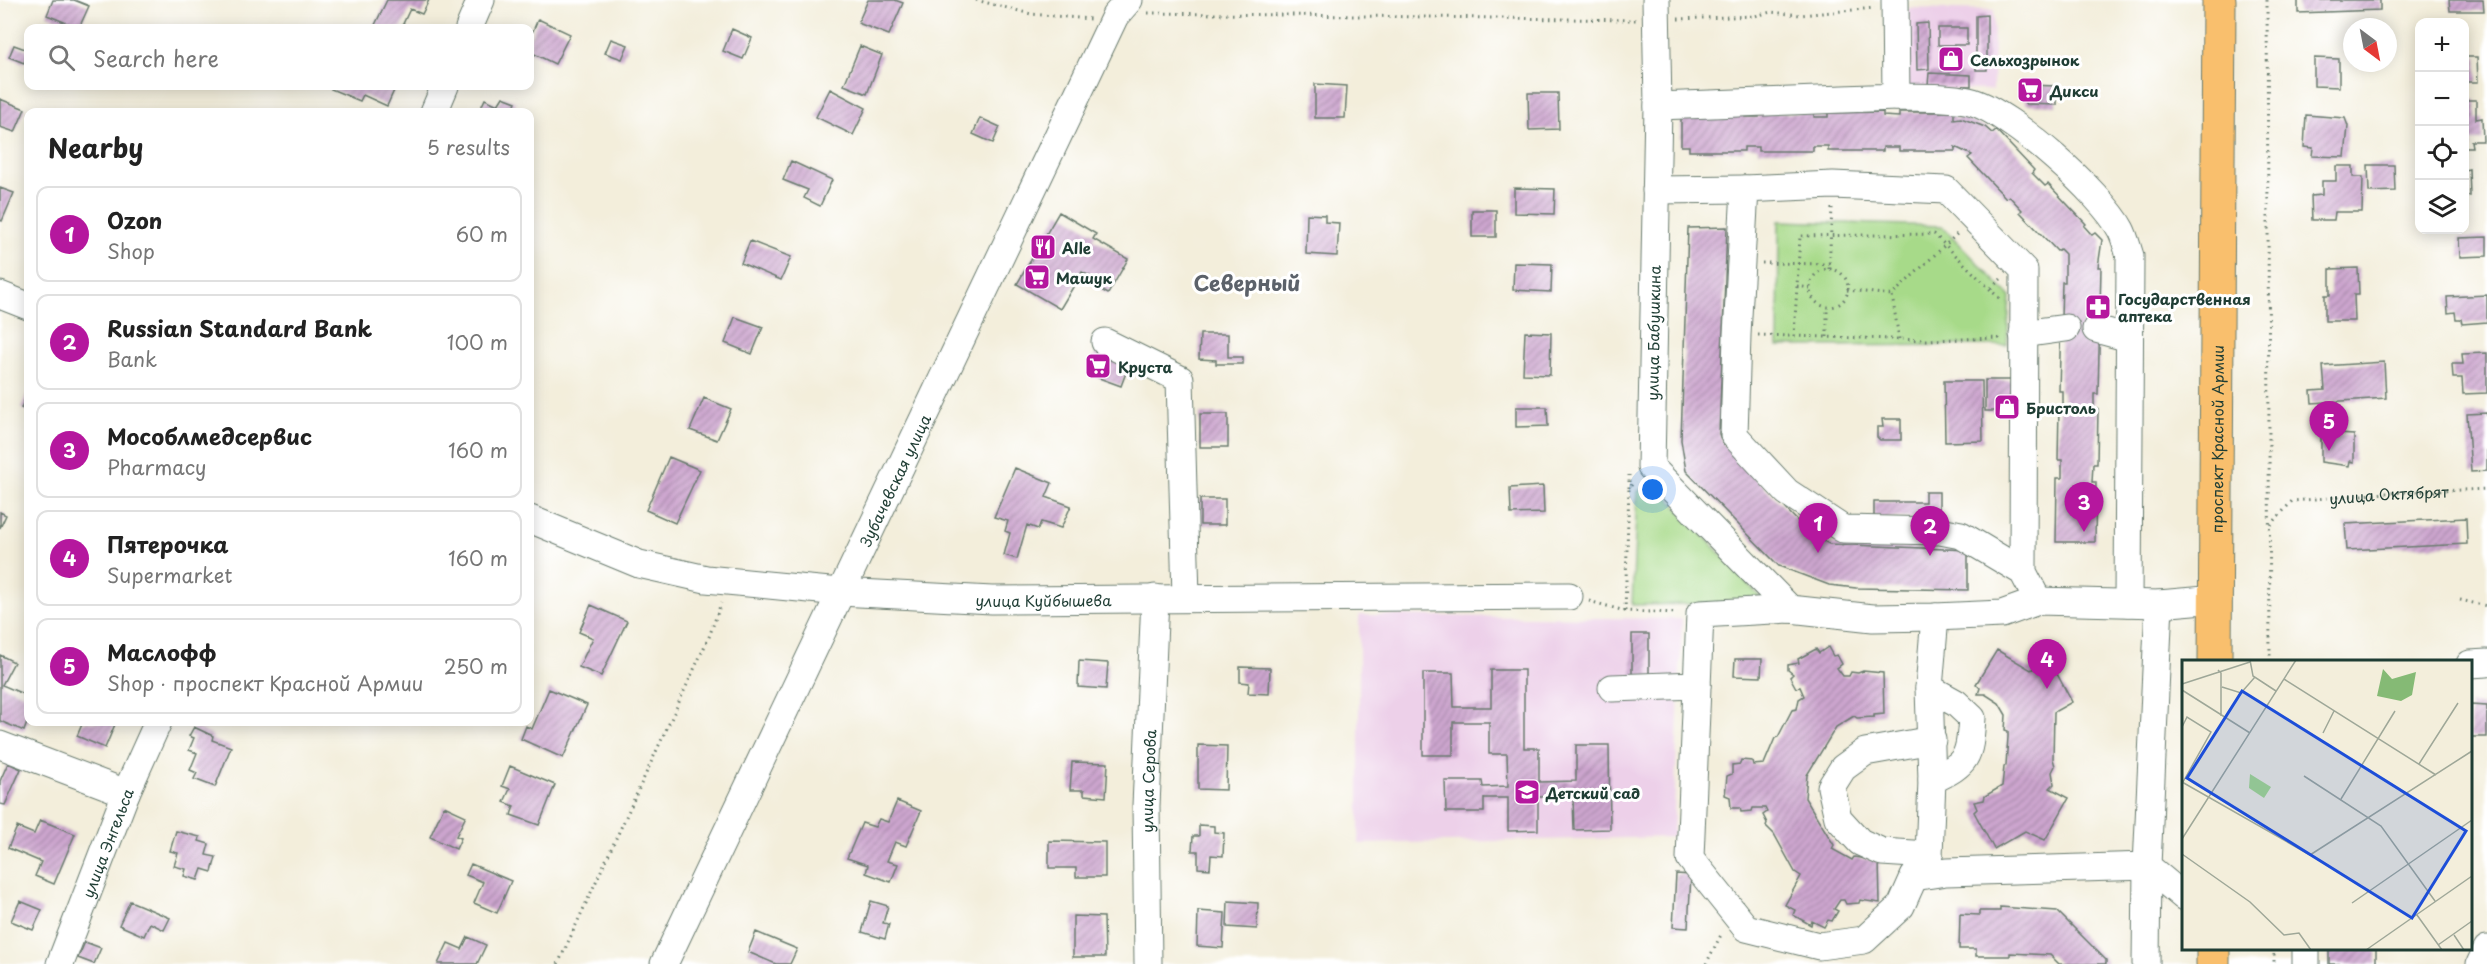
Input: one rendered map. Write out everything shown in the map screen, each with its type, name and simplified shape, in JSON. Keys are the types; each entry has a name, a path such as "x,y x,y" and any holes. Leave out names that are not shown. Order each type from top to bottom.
{"main road":[{"name":"проспект Красной Армии","path":"2215,660 2219,0"}],"street":[{"path":"471,24 481,0"},
{"path":"1894,3 1896,97"},
{"name":"Зубачевская улица","path":"664,964 840,592 1122,8"},
{"name":"улица Бабушкина","path":"1651,466 1658,106 1656,10"},
{"path":"436,108 443,90"},
{"path":"1658,106 1896,97 1973,101 2005,117 2049,152 2093,194 2121,229 2130,256 2128,603"},
{"path":"1656,190 1833,185 1946,190 2024,270 2012,332 2022,572 2038,601"},
{"path":"1745,189 1734,435 1787,492 1844,529 1940,531 1961,536 2022,572"},
{"path":"0,294 24,304"},
{"path":"2012,332 2066,328"},
{"path":"2096,329 2129,338"},
{"path":"1105,342 1180,379 1185,597"},
{"path":"1651,466 1790,609"},
{"name":"улица Куйбышева","path":"534,521 639,564 706,579 840,592 992,600 1569,596"},
{"name":"улица Серова","path":"1148,964 1146,806 1155,598"},
{"path":"1935,617 1929,688 1932,780 1922,866 1900,906 1864,940 1819,946 1739,920 1690,858 1700,614 1790,609 1873,618 1935,617 2002,614 2038,601 2159,604 2216,599"},
{"path":"2146,964 2147,866 2159,604"},
{"path":"2472,664 2487,663"},
{"path":"1612,688 1697,685"},
{"path":"1929,688 1956,703 1972,718 1967,757 1957,769 1932,780"},
{"name":"улица Энгельса","path":"60,964 126,793 156,726"},
{"path":"1932,740 1865,752 1844,768 1831,787 1838,818 1860,842 1922,866 1946,872 2147,866 2182,895"},
{"path":"0,745 126,793"},
{"path":"2480,964 2487,949"}],"path":[{"path":"976,0 1031,14 1091,19 1122,8 1143,13 1559,20 1656,10 1755,16 1772,12 1800,15 1894,3"},
{"path":"2267,0 2270,660"},
{"path":"1829,269 1833,185"},
{"path":"1847,290 1892,295 1974,219"},
{"path":"1794,336 1800,236 1934,234 2003,303"},
{"path":"1742,262 1830,264"},
{"path":"1829,269 1838,271 1844,277 1847,290 1843,301 1836,306 1827,307 1818,304 1812,297 1810,288 1813,278 1820,271 1829,269"},
{"path":"1796,286 1810,288"},
{"path":"1892,295 1899,339"},
{"path":"1827,307 1827,337"},
{"path":"1737,335 1899,339 2000,338 2012,332"},
{"path":"1625,611 1629,488 1651,466"},
{"name":"улица Октябрят","path":"2270,526 2292,501 2386,493 2487,489"},
{"path":"558,964 709,637 729,581"},
{"path":"1569,596 1625,611 1700,614"},
{"path":"2460,600 2487,606"},
{"path":"1707,964 1739,920"}],"shaded area":[{"name":"Сельхозрынок","path":"1908,8 1994,10 1993,90 1907,89"},
{"path":"1359,615 1682,619 1673,837 1359,844"}],"green space":[{"path":"1779,221 1942,226 2010,296 2007,345 1778,346"},
{"path":"1654,482 1759,596 1758,603 1632,605 1637,492"}],"building":[{"path":"53,0 74,0 89,6 81,24 69,24 47,15"},
{"path":"387,0 429,0 422,14 410,9 403,24 375,24"},
{"path":"868,0 895,0 903,3 889,35 858,23"},
{"path":"2298,0 2380,0 2380,10 2298,13"},
{"path":"2449,0 2483,0 2484,11 2450,11"},
{"path":"1987,15 1987,70 1976,70 1976,16"},
{"path":"538,19 570,34 555,64 534,54 534,28"},
{"path":"1928,23 1929,69 1917,70 1916,24"},
{"path":"1938,28 1967,28 1967,45 1938,45"},
{"path":"732,29 752,38 743,59 723,51"},
{"path":"611,39 628,45 622,59 605,53"},
{"path":"14,45 24,49 24,63 9,57"},
{"path":"860,46 882,55 867,94 844,85"},
{"path":"2469,57 2477,57 2478,82 2469,82"},
{"path":"2314,58 2339,59 2339,87 2314,86"},
{"path":"1929,73 1971,75 1971,86 1928,85"},
{"path":"1315,84 1347,86 1345,118 1315,118"},
{"path":"2026,85 2057,86 2057,105 2025,104"},
{"path":"830,89 866,108 853,135 816,117"},
{"path":"333,90 394,90 387,106 363,95 360,101"},
{"path":"1528,93 1558,93 1559,129 1529,130"},
{"path":"503,97 516,102 514,108 481,108 485,99 498,105"},
{"path":"0,99 24,109 15,132 0,127"},
{"path":"2469,100 2476,100 2476,119 2482,118 2483,141 2471,141 2472,147 2469,147"},
{"path":"1883,112 1883,116 1899,117 1899,112 1954,112 1954,119 1961,118 1985,127 1992,133 1996,130 2034,170 2032,173 2045,186 2048,184 2086,224 2084,226 2092,235 2095,233 2102,240 2098,267 2101,267 2098,394 2094,394 2094,409 2098,409 2097,464 2093,464 2092,482 2096,482 2095,542 2056,542 2057,478 2062,478 2062,460 2058,460 2059,406 2063,406 2063,391 2059,391 2065,254 2060,249 2057,251 2020,212 2022,210 2009,196 2006,198 1968,158 1972,155 1955,147 1955,151 1899,151 1899,147 1883,147 1883,151 1828,151 1828,146 1813,146 1813,151 1758,151 1758,147 1744,147 1744,151 1689,151 1689,146 1681,146 1681,118 1745,114 1745,117 1759,117 1759,113 1814,113 1814,117 1828,117 1828,113"},
{"path":"2306,115 2345,118 2348,126 2345,157 2312,156 2313,148 2304,147"},
{"path":"980,118 1000,127 993,143 973,134"},
{"path":"791,161 832,180 820,206 804,198 808,190 783,180"},
{"path":"2368,165 2394,165 2395,191 2369,192"},
{"path":"2336,166 2353,166 2353,177 2363,177 2362,212 2335,212 2334,220 2312,220 2311,196 2322,195 2322,181 2336,181"},
{"path":"0,188 14,193 2,221 0,220"},
{"path":"1514,188 1555,189 1554,214 1514,213"},
{"path":"1472,210 1496,210 1496,237 1472,237"},
{"path":"1059,212 1096,234 1093,239 1128,259 1108,294 1091,284 1094,278 1082,272 1060,309 1017,284"},
{"path":"1307,214 1325,215 1325,222 1339,223 1337,256 1306,254"},
{"path":"1727,227 1719,434 1722,442 1808,532 1829,544 1968,550 1968,590 1856,588 1829,585 1779,566 1686,471 1681,440 1688,228"},
{"path":"2487,237 2487,256 2460,257 2459,238"},
{"path":"750,241 791,257 781,280 741,263"},
{"path":"1514,263 1552,264 1551,292 1513,290"},
{"path":"2358,268 2359,295 2354,295 2355,321 2325,321 2325,295 2330,295 2330,269"},
{"path":"2487,295 2487,322 2462,324 2461,319 2456,319 2455,312 2448,313 2447,297"},
{"path":"735,317 763,327 752,354 725,343"},
{"path":"1525,332 1551,333 1550,375 1523,374"},
{"path":"1200,334 1228,334 1228,357 1243,357 1243,364 1216,364 1216,360 1199,359"},
{"path":"1097,350 1130,362 1121,386 1088,374"},
{"path":"2487,353 2487,393 2463,394 2462,378 2453,378 2452,364 2463,364 2462,354"},
{"path":"2384,362 2386,398 2312,403 2311,391 2325,390 2323,366"},
{"path":"1985,380 2013,380 2013,411 1985,411"},
{"path":"1944,381 1982,381 1983,441 1945,442"},
{"path":"704,398 731,409 717,440 690,430"},
{"path":"1516,407 1547,407 1548,426 1516,427"},
{"path":"2487,413 2487,471 2471,472 2467,414"},
{"path":"1200,414 1228,414 1228,447 1200,447"},
{"path":"1882,419 1901,419 1901,440 1880,440 1877,437 1877,427 1883,427"},
{"path":"2321,421 2337,422 2337,434 2354,435 2354,462 2350,461 2349,466 2321,462"},
{"path":"669,457 700,470 675,523 646,510"},
{"path":"1015,468 1052,483 1046,497 1071,506 1061,528 1041,522 1038,529 1027,525 1017,559 1004,555 1010,533 1005,531 1008,521 994,517"},
{"path":"1543,486 1544,513 1511,514 1510,488"},
{"path":"1925,492 1939,492 1939,518 1874,518 1874,502 1925,502"},
{"path":"1200,499 1225,499 1225,525 1200,525"},
{"path":"0,512 6,515 0,528"},
{"path":"2466,518 2467,544 2347,550 2345,524"},
{"path":"591,605 627,621 601,676 579,667 593,638 579,632"},
{"path":"1632,634 1649,634 1649,676 1632,676"},
{"path":"1828,647 1833,656 1837,655 1842,664 1837,668 1843,676 1849,676 1851,672 1863,671 1883,673 1884,714 1874,715 1874,717 1857,718 1854,716 1836,727 1807,775 1805,798 1834,845 1832,849 1852,860 1854,857 1879,861 1880,903 1860,900 1859,903 1846,904 1844,900 1840,900 1834,909 1838,911 1832,921 1828,920 1824,927 1812,921 1811,925 1793,915 1795,910 1785,905 1801,876 1795,872 1774,834 1766,826 1763,815 1767,812 1765,808 1753,808 1752,811 1741,812 1740,808 1731,808 1730,797 1725,795 1727,776 1732,774 1732,765 1740,764 1741,760 1752,761 1753,765 1764,764 1775,738 1778,737 1792,710 1797,709 1799,699 1804,696 1800,687 1796,688 1790,677 1793,674 1788,670 1788,665 1799,663 1798,659 1816,649 1819,653"},
{"path":"1997,650 2031,670 2049,659 2072,702 2054,712 2053,759 2055,766 2052,772 2054,784 2050,788 2069,798 2045,840 2025,831 1994,849 1974,812 1977,809 1974,802 1984,800 1985,796 2002,786 2006,765 2008,731 2005,730 2006,715 1999,703 1985,694 1978,694 1980,688 1976,684"},
{"path":"0,655 14,662 2,685 24,694 24,726 26,726 24,731 0,721"},
{"path":"1735,659 1762,659 1761,677 1734,676"},
{"path":"1079,661 1108,663 1106,689 1078,687"},
{"path":"1240,667 1270,668 1269,694 1248,693 1249,683 1240,682"},
{"path":"1491,670 1524,670 1524,748 1539,748 1539,782 1576,781 1576,745 1609,745 1610,829 1574,830 1573,797 1538,797 1538,830 1508,831 1508,798 1484,798 1484,812 1446,812 1445,781 1482,781 1483,787 1508,786 1507,754 1489,754 1489,722 1453,722 1453,755 1423,755 1423,673 1453,673 1454,707 1491,707"},
{"path":"549,689 587,705 563,758 521,739 526,726 532,729"},
{"path":"2472,705 2487,706 2487,737 2472,737"},
{"path":"81,726 114,726 105,748 77,736"},
{"path":"194,727 213,736 212,740 231,747 215,787 194,779 197,773 190,770 197,753 189,750 194,738 189,736"},
{"path":"1198,745 1227,746 1226,790 1198,789"},
{"path":"1072,762 1108,763 1106,797 1084,795 1084,790 1070,790"},
{"path":"8,763 21,769 5,805 0,804 0,781"},
{"path":"510,766 555,785 539,825 511,815 514,806 504,802 510,789 502,786"},
{"path":"897,801 921,811 906,846 895,842 887,861 898,864 891,882 866,873 868,865 847,858 862,823 875,827 879,819 888,822"},
{"path":"444,806 466,816 456,836 461,838 456,849 430,837"},
{"path":"40,820 75,834 54,884 35,876 41,862 8,848 17,827 34,834"},
{"path":"1199,825 1214,826 1214,832 1224,833 1223,856 1211,855 1210,869 1198,868 1198,851 1192,851 1193,836 1199,836"},
{"path":"176,831 200,837 199,841 209,844 206,855 216,857 212,872 202,869 198,880 184,876 186,869 174,866 178,853 170,851"},
{"path":"1049,841 1105,842 1105,877 1076,877 1076,868 1049,868"},
{"path":"471,864 511,881 497,913 474,903 483,882 466,875"},
{"path":"1676,874 1691,875 1688,928 1673,927"},
{"path":"20,901 42,910 33,930 11,921"},
{"path":"130,901 170,918 164,930 150,923 144,936 119,925"},
{"path":"871,901 888,906 883,923 889,924 885,939 862,932"},
{"path":"1228,901 1258,903 1257,929 1227,927"},
{"path":"2000,907 2057,911 2106,960 2106,964 2059,964 2050,955 2010,953 2010,956 1976,956 1976,949 1959,949 1960,914 1979,915 1979,911 2000,911"},
{"path":"1198,911 1225,913 1223,948 1197,946"},
{"path":"1073,916 1104,917 1105,957 1073,957"},
{"path":"756,932 797,949 790,964 776,964 748,952"},
{"path":"468,937 486,945 477,964 438,964 448,943 462,949"},
{"path":"85,942 101,948 94,964 78,958"},
{"path":"2329,949 2376,949 2376,964 2329,964"}],"place":[{"name":"Сельхозрынок","path":"1951,59"},
{"name":"Дикси","path":"2030,90"},
{"name":"Alle","path":"1043,247"},
{"name":"Машук","path":"1037,277"},
{"name":"Государственная аптека","path":"2098,307"},
{"name":"Круста","path":"1098,366"},
{"name":"Бристоль","path":"2007,407"},
{"name":"Маслофф","path":"2329,451"},
{"name":"Мособлмедсервис","path":"2084,532"},
{"name":"Ozon","path":"1818,553"},
{"name":"Russian Standard Bank","path":"1930,556"},
{"name":"Пятерочка","path":"2047,689"},
{"name":"Детский сад","path":"1527,792"}],"district":[{"name":"Северный","path":"1247,282"}]}
